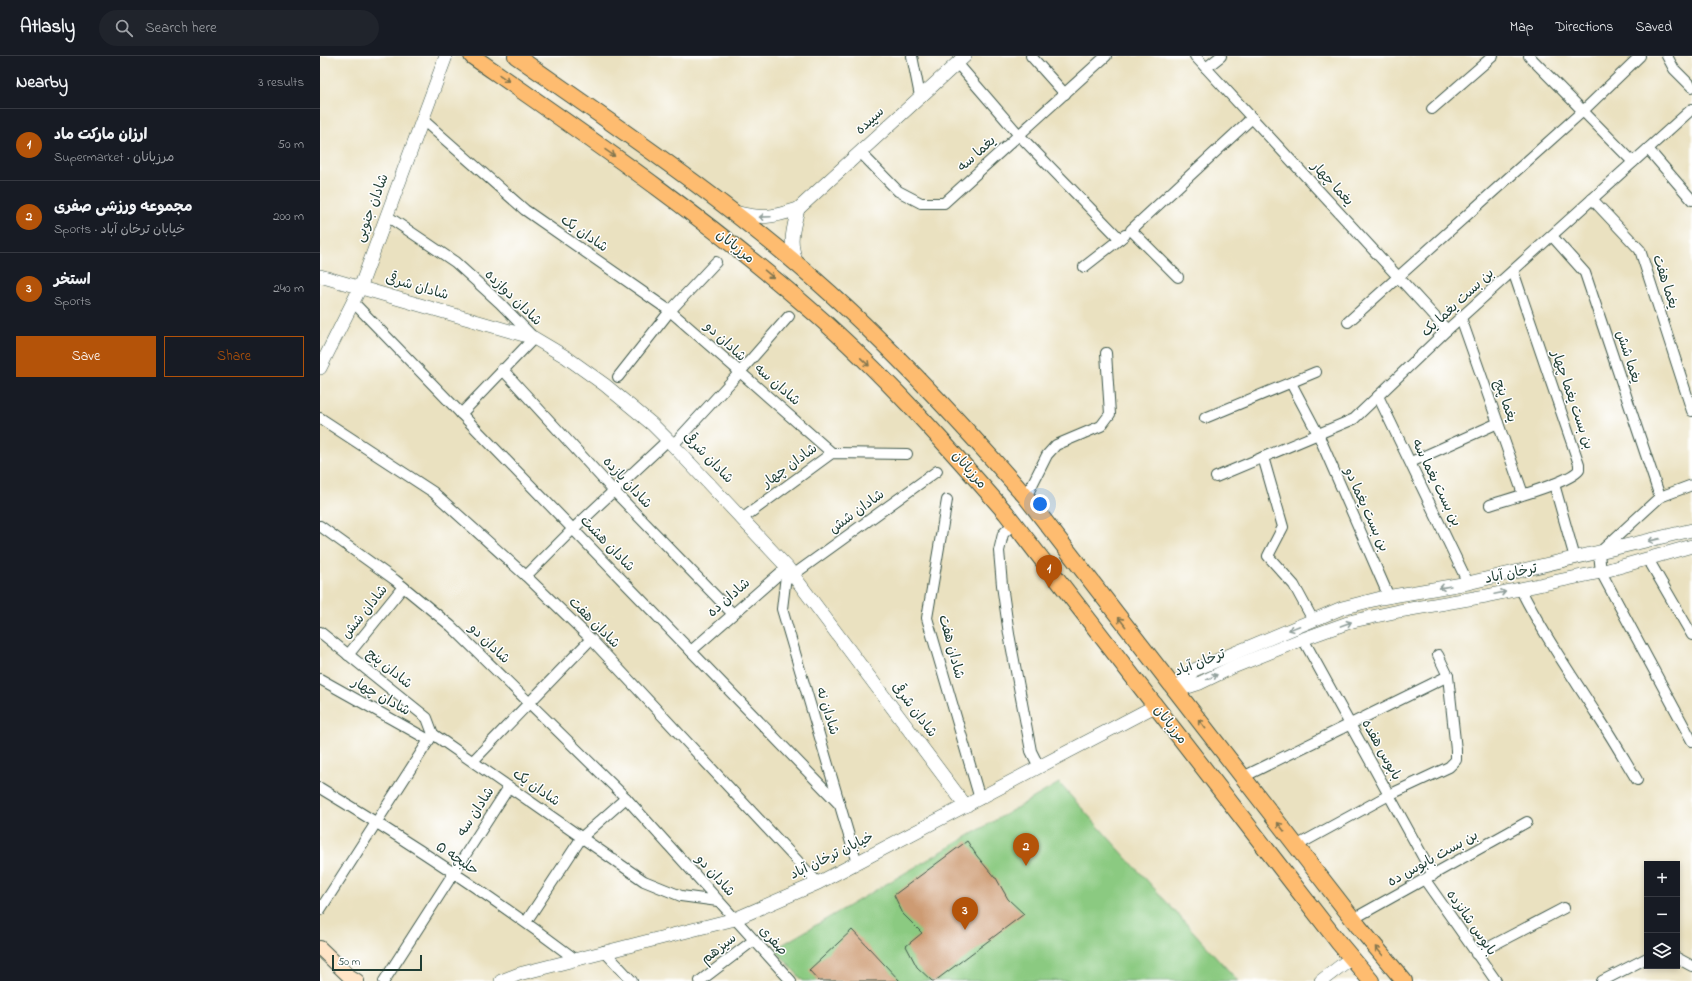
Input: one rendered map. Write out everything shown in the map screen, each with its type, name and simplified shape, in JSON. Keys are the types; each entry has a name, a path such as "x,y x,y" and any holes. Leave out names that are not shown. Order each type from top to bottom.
{"main road":[{"name":"مرزبانان","path":"472,56 646,178 727,239 813,312 880,376 948,446 1014,523 1351,958 1371,981"},
{"name":"مرزبانان","path":"516,56 661,158 731,211 830,293 898,358 967,430 1026,497 1353,920 1404,981"},
{"path":"1155,706 1175,691"},
{"path":"320,948 349,976 357,981"}],"street":[{"name":"شادان جنوبی","path":"321,362 360,288 446,56"},
{"path":"912,56 920,96"},
{"path":"1031,56 1065,94"},
{"name":"یغما سه","path":"860,152 898,191 921,203 944,203 1106,56"},
{"name":"یغما چهار","path":"1195,56 1448,330"},
{"path":"1206,68 1220,56"},
{"path":"1432,109 1493,56"},
{"path":"1529,56 1584,110 1633,162"},
{"path":"1348,322 1584,110 1640,56"},
{"path":"1667,56 1674,69 1692,87"},
{"path":"961,60 1019,135 1120,239"},
{"name":"سپیده","path":"731,211 757,217 775,216 798,209 961,60"},
{"name":"بن بست یغما یک","path":"1216,477 1354,420 1461,318 1692,109"},
{"path":"1084,267 1131,230 1252,118"},
{"name":"شادان یک","path":"423,120 525,210 670,312"},
{"path":"1648,149 1692,200"},
{"name":"یغما هفت","path":"1592,199 1640,250 1692,411"},
{"path":"797,265 791,237 798,209"},
{"name":"شادان دوازده","path":"387,216 455,262 500,303 534,338 502,369 461,414"},
{"path":"1131,230 1178,277"},
{"name":"یغما شش","path":"1552,236 1586,273 1660,497"},
{"path":"618,377 670,312 716,262"},
{"name":"بن بست یغما چهار","path":"1490,505 1554,484 1576,475 1579,470 1579,464 1513,271"},
{"name":"شادان شرقی","path":"320,276 534,338 566,357 605,385 652,424 671,442 743,518 790,571 966,806"},
{"name":"شادان هشت","path":"353,302 840,805"},
{"name":"شادان دو","path":"526,576 613,490 671,442 740,372 670,312"},
{"name":"شادان سه","path":"789,316 740,372 832,453"},
{"name":"یغما پنج","path":"1461,318 1523,494"},
{"path":"1026,497 1046,455 1056,445 1101,426 1110,414 1106,353"},
{"name":"شادان یازده","path":"502,369 613,490 733,614"},
{"path":"1205,418 1316,372"},
{"name":"بن بست یغما دو","path":"1291,383 1318,434 1389,597"},
{"name":"بن بست یغما سه","path":"1378,396 1468,583"},
{"name":"شادان هفت","path":"320,418 433,492 526,576 591,639 818,883"},
{"path":"1411,462 1498,423"},
{"name":"شادان چهار","path":"743,518 832,453 907,454"},
{"path":"1263,457 1283,527 1268,556 1294,585 1313,620"},
{"name":"شادان شش","path":"790,571 937,471"},
{"path":"1554,484 1575,558"},
{"path":"1692,485 1660,497 1599,552 1601,572 1692,741"},
{"name":"شادان هفت","path":"946,500 927,618 980,799"},
{"path":"1014,523 1003,534 1000,551 1002,584 1009,634 1031,751 1039,767"},
{"name":"شادان دو","path":"320,526 403,587 451,626 626,798 735,919"},
{"name":"ترخان آباد","path":"1175,691 1194,670 1342,608 1389,597 1468,583 1692,530"},
{"name":"ترخان آباد","path":"1175,691 1200,683 1303,639 1361,619 1601,572 1692,546"},
{"path":"1648,559 1692,635"},
{"name":"شادان ده","path":"691,651 733,614 790,571"},
{"name":"شادان نه","path":"790,571 782,609 857,862"},
{"name":"شادان شش","path":"348,655 403,587"},
{"path":"1520,588 1531,611 1562,664 1595,712 1637,780"},
{"name":"شادان پنج","path":"320,632 427,718 431,737"},
{"path":"473,762 591,639"},
{"name":"بابوس هفده","path":"1303,639 1390,795 1429,877"},
{"path":"1296,846 1390,795 1449,767 1456,760 1448,676 1438,655"},
{"path":"1243,777 1448,676"},
{"name":"شادان چهار","path":"320,679 431,737"},
{"name":"خیابان ترخان آباد","path":"501,981 519,974 604,951 735,919 818,883 1155,706"},
{"name":"شادان یک","path":"431,737 473,762 644,881 681,896 718,900"},
{"path":"320,910 431,737"},
{"name":"شادان سه","path":"384,981 509,787"},
{"name":"حلبچه ۵","path":"320,788 377,822 453,872 526,922 575,959"},
{"path":"526,922 582,838 626,798"},
{"name":"بن بست بابوس ده","path":"1353,920 1527,822"},
{"name":"بابوس شانزده","path":"1429,877 1476,954 1496,981"},
{"path":"1476,954 1564,908"},
{"name":"صفری","path":"735,919 789,980"},
{"name":"سیزهم","path":"700,981 754,940"},
{"path":"604,951 629,980"},
{"path":"1321,981 1351,958"},
{"path":"1602,981 1644,960"},
{"path":"1680,960 1692,966"}],"green space":[{"path":"1059,783 1238,981 803,981 775,949"}],"building":[{"path":"967,841 977,856 996,878 1008,899 1024,914 935,981 932,981 917,967 906,946 922,933 903,914 894,895"},
{"path":"852,930 900,981 819,981 809,970"}],"place":[{"name":"ارزان مارکت ماد","path":"1049,588"},
{"name":"مجموعه ورزشی صفری","path":"1026,866"},
{"name":"استخر","path":"965,930"}]}
